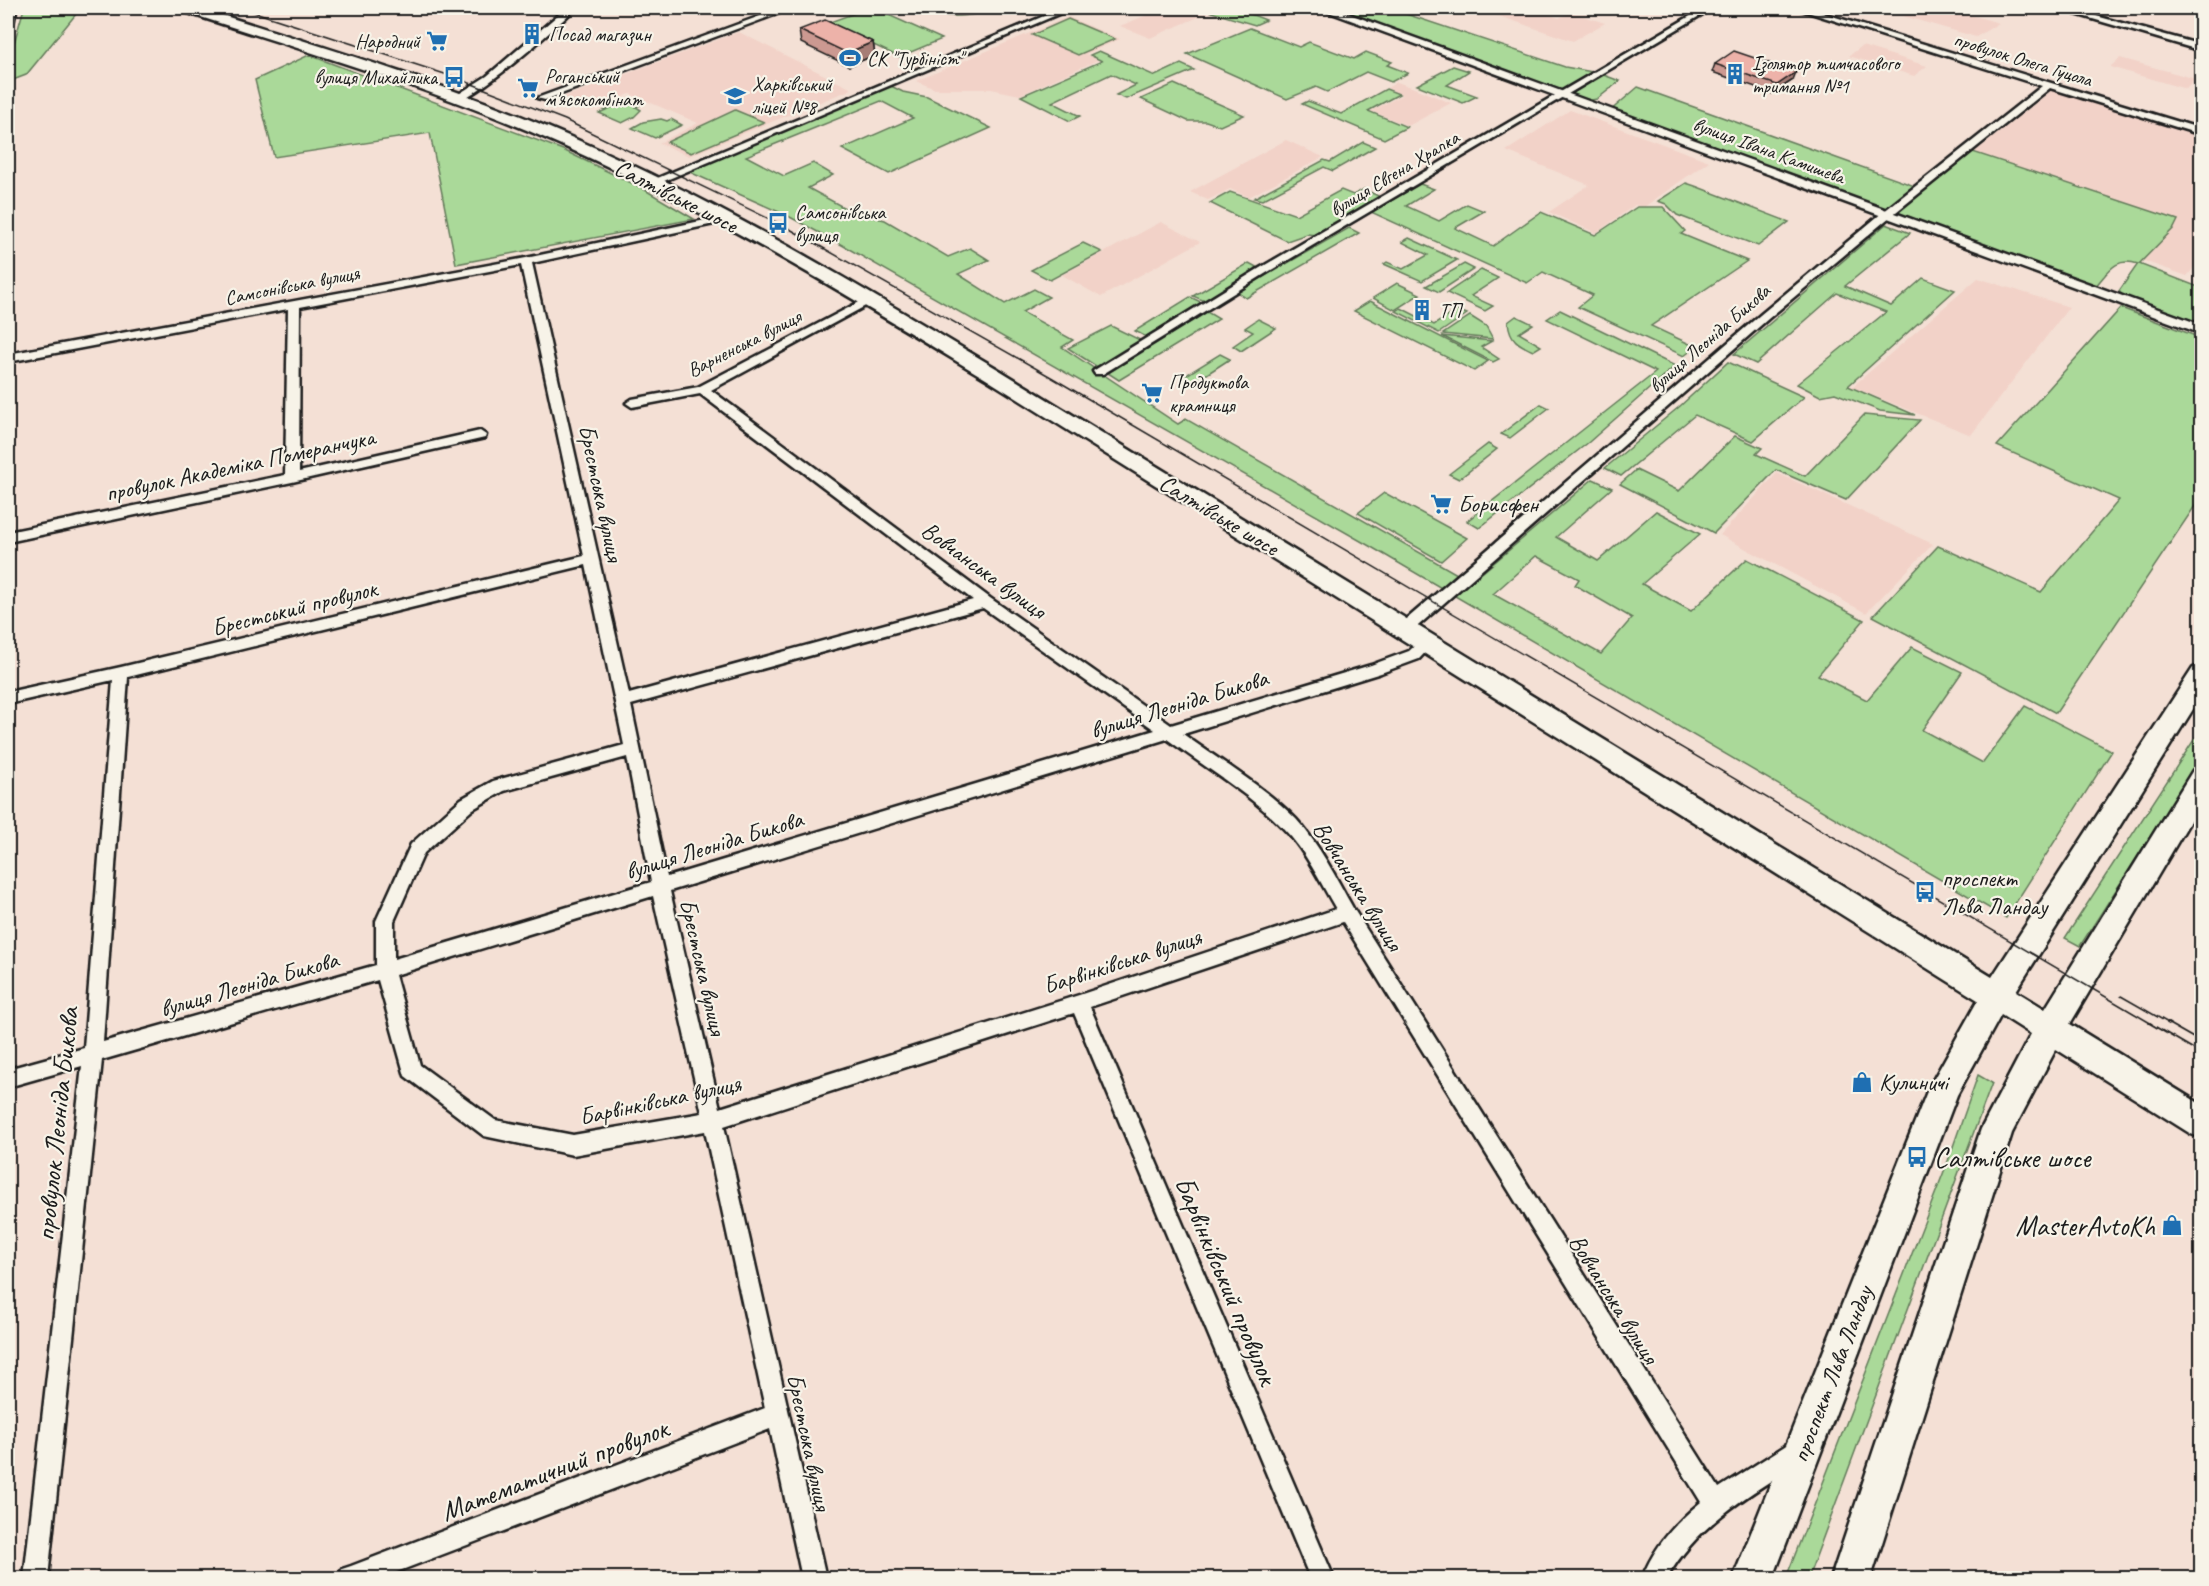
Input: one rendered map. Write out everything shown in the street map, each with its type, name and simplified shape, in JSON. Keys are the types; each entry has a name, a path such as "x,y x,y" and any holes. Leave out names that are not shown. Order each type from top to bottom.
{"main road":[{"path":"8,21 11,8"},
{"name":"Салтівське шосе","path":"187,8 457,99 575,145 724,219 867,300 1406,628 2202,1123"},
{"name":"проспект Льва Ландау","path":"1753,1578 1944,1089 1996,996 2202,674"},
{"path":"1851,1578 1997,1129 2050,1029 2202,777"}],"street":[{"path":"457,99 493,75 570,8"},
{"path":"542,98 789,8"},
{"path":"653,182 1068,8"},
{"name":"вулиця Івана Камишева","path":"1324,8 2202,330"},
{"name":"вулиця Євгена Храпка","path":"1099,371 1709,8"},
{"name":"провулок Олега Гуцола","path":"1799,8 2202,132"},
{"path":"2059,8 2202,48"},
{"name":"вулиця Леоніда Бикова","path":"1406,628 1769,313 1887,214 2047,86"},
{"name":"Самсонівська вулиця","path":"8,358 526,261 724,219"},
{"name":"Брестська вулиця","path":"526,261 633,749 660,886 814,1578"},
{"name":"Варненська вулиця","path":"632,403 702,390 867,300"},
{"path":"292,478 294,304"},
{"name":"Вовчанська вулиця","path":"702,390 985,602 1169,732 1290,824 1308,846 1347,913 1714,1503"},
{"name":"провулок Академіка Померанчука","path":"8,537 292,478 480,435"},
{"name":"Брестський провулок","path":"8,698 121,673 591,559"},
{"path":"622,702 985,602"},
{"name":"вулиця Леоніда Бикова","path":"8,1078 385,970 1376,669 1414,655 1428,642"},
{"name":"провулок Леоніда Бикова","path":"36,1578 93,1054 121,673"},
{"name":"Барвінківська вулиця","path":"633,749 499,786 467,804 417,849 385,921 385,970 412,1070 491,1129 573,1145 713,1120 1079,1003 1347,913"},
{"name":"Барвінківський провулок","path":"1079,1003 1322,1578"},
{"name":"Математичний провулок","path":"351,1578 778,1415"},
{"path":"1654,1578 1665,1556 1693,1522 1714,1503 1803,1448"},
{"path":"1865,1539 1872,1578"}],"shaded area":[{"path":"1164,8 1183,8 1203,15 1150,38 1120,26"},
{"path":"1475,8 1530,8 1559,18 1570,12 1605,23 1573,41"},
{"path":"1875,8 1947,8 1999,23 1976,37"},
{"path":"1068,17 1120,39 1086,54 1098,60 1020,95 991,89 935,89 916,81"},
{"name":"Харківський ліцей №8","path":"739,32 852,89 689,156 659,143 698,123 630,94 589,111 559,99"},
{"path":"1862,46 1927,66 1914,76 1849,56"},
{"path":"2120,58 2196,79 2186,89 2110,67"},
{"path":"1397,82 1451,103 1408,126 1371,111 1402,95 1387,88"},
{"path":"2052,90 2201,135 2201,260 2187,276 1931,187"},
{"path":"1570,110 1709,161 1644,207 1635,205 1596,233 1549,212 1589,185 1506,151"},
{"path":"1286,140 1323,157 1249,197 1230,189 1208,200 1190,192"},
{"path":"1161,222 1200,242 1101,297 1062,275"},
{"path":"1978,278 2069,307 1971,435 1852,387"},
{"path":"1777,473 1933,544 1866,613 1720,535"}],"green space":[{"path":"24,8 81,8 26,75 8,82 8,64"},
{"path":"869,8 942,39 899,57 827,23"},
{"path":"918,8 996,8 976,14 957,16 927,12"},
{"path":"1221,8 1253,8 1245,12 1266,20 1255,25 1211,12"},
{"path":"1324,8 1388,8 1565,67 1598,73 1620,81 1597,99 1581,102"},
{"path":"1068,19 1115,39 1078,55 1032,35"},
{"path":"1250,28 1299,47 1309,42 1354,59 1366,52 1392,62 1387,65 1408,73 1391,82 1366,72 1327,92 1316,87 1287,99 1187,54"},
{"path":"1099,51 1155,76 1181,64 1194,70 1126,99 1116,95 1136,85 1111,74 1052,102 1080,116 1070,121 1021,96 1102,61 1090,55"},
{"path":"309,55 563,150 640,187 694,219 456,264 430,133 274,157 255,80"},
{"path":"1453,66 1469,71 1447,85 1477,96 1463,103 1417,85"},
{"path":"1174,84 1244,115 1220,126 1206,121 1188,121 1141,99"},
{"path":"889,85 903,92 927,97 991,128 889,174 842,149 913,118 881,101 746,156 784,176 813,163 833,175 808,188 852,212 885,220 948,257 970,248 989,260 958,274 1005,304 1034,289 1049,297 1022,312 1073,340 1062,347 1178,424 1186,419 1471,582 1593,479 1612,488 1556,537 1598,561 1656,511 1700,534 1642,584 1691,611 1747,559 1864,620 1818,675 1867,700 1912,647 1962,672 1922,730 1983,763 2025,706 2112,751 2006,918 1373,548 842,245 788,216 685,170","holes":["1536,556 1579,579 1575,585 1632,618 1601,654 1493,594"]},
{"path":"1638,87 1920,188 1967,150 2178,220 2174,228 2139,264 2201,288 2201,330 2130,304 2119,291 2138,264 2123,262 2117,264 2092,290 1609,112"},
{"path":"1386,89 1399,94 1368,111 1407,127 1384,139 1302,104 1308,101 1341,114"},
{"path":"628,100 640,105 636,107 641,110 634,117 622,123 599,113"},
{"path":"735,110 764,122 691,153 667,142"},
{"path":"661,119 667,121 671,119 682,125 655,138 632,128 643,122"},
{"path":"1363,142 1375,147 1333,171 1324,167 1262,200 1254,198 1324,160 1330,162"},
{"path":"1686,183 1789,222 1758,246 1677,215 1666,204 1658,201"},
{"path":"1420,184 1434,189 1406,206 1439,221 1467,204 1484,211 1455,228 1493,246 1541,212 1595,235 1637,207 1663,207 1685,231 1681,234 1747,261 1651,326 1696,347 1684,356 1578,307 1593,295 1543,272 1527,283 1371,212"},
{"path":"1364,189 1382,198 1316,235 1307,234 1287,241 1210,203 1230,192 1296,215 1341,190 1353,195"},
{"path":"1886,224 1910,233 1845,286 1891,306 1923,278 1955,290 1848,386 1915,415 1880,411 1835,393 1820,396 1797,384 1886,312 1837,293 1756,364 1734,354"},
{"path":"1349,228 1359,233 1246,298 1237,292"},
{"path":"1409,238 1457,260 1422,281 1384,264 1387,262 1403,269 1428,255 1402,242"},
{"path":"1083,243 1102,252 1050,280 1031,270"},
{"path":"1249,263 1262,270 1207,302 1193,296"},
{"path":"1464,264 1474,269 1439,292 1426,286"},
{"path":"1481,270 1498,278 1471,296 1493,306 1485,311 1447,293"},
{"path":"1397,283 1420,294 1395,310 1373,298"},
{"path":"1190,297 1205,304 1150,339 1135,331"},
{"path":"1370,301 1488,361 1474,371 1354,311"},
{"path":"1401,308 1434,325 1457,310 1467,314 1439,333 1396,311"},
{"path":"2121,308 2201,338 2201,497 2056,713 1873,616 1938,546 2041,592 2119,500 1997,446"},
{"path":"1560,310 1675,366 1589,442 1479,528 1467,521 1656,372 1547,319"},
{"path":"1207,312 1219,319 1119,380 1108,373"},
{"path":"1470,316 1486,326 1493,339 1443,334"},
{"path":"1516,316 1533,324 1519,333 1541,346 1533,351 1516,341 1508,322"},
{"path":"1258,319 1276,328 1241,351 1233,346 1253,332 1245,328"},
{"path":"1111,326 1142,341 1099,368 1068,348"},
{"path":"1442,336 1492,341 1481,347 1499,359 1493,362"},
{"path":"1220,354 1230,359 1193,383 1183,377"},
{"path":"1728,362 1804,397 1753,441 1695,415 1621,476 1605,468 1679,407"},
{"path":"1541,404 1549,408 1510,438 1501,434"},
{"path":"1864,415 1920,420 1846,500 1776,470 1714,533 1620,484 1636,470 1679,491 1735,436 1762,448 1756,454 1805,476"},
{"path":"1488,444 1497,449 1459,479 1449,474"},
{"path":"1384,493 1467,538 1441,561 1358,513"},
{"path":"2201,729 2201,758 2080,946 2065,938"},
{"path":"1978,1075 1992,1083 1808,1578 1786,1578 1948,1161"}],"building":[{"path":"825,20 873,42 847,53 799,30"},
{"path":"1734,51 1796,72 1777,85 1715,64"}],"tram line":[{"path":"242,8 454,77 565,120 788,228 1051,377 2152,1024"},
{"path":"2121,996 2170,1024"},
{"path":"2149,1023 2202,1054"},
{"path":"2167,1023 2202,1043"}],"place":[{"name":"Посад магазин","path":"532,34"},
{"name":"Народний","path":"437,41"},
{"name":"СК \"Турбініст\"","path":"850,58"},
{"name":"Ізолятор тимчасового тримання №1","path":"1735,74"},
{"name":"вулиця Михайлика","path":"454,77"},
{"name":"Роганський м'ясокомбінат","path":"528,88"},
{"name":"Харківський ліцей №8","path":"735,96"},
{"name":"Самсонівська вулиця","path":"778,223"},
{"name":"ТП","path":"1422,310"},
{"name":"Продуктова крамниця","path":"1152,393"},
{"name":"Борисфен","path":"1441,504"},
{"name":"проспект Льва Ландау","path":"1925,892"},
{"name":"Кулиничі","path":"1862,1082"},
{"name":"Салтівське шосе","path":"1917,1157"},
{"name":"MasterAvtoKh","path":"2172,1225"}]}
